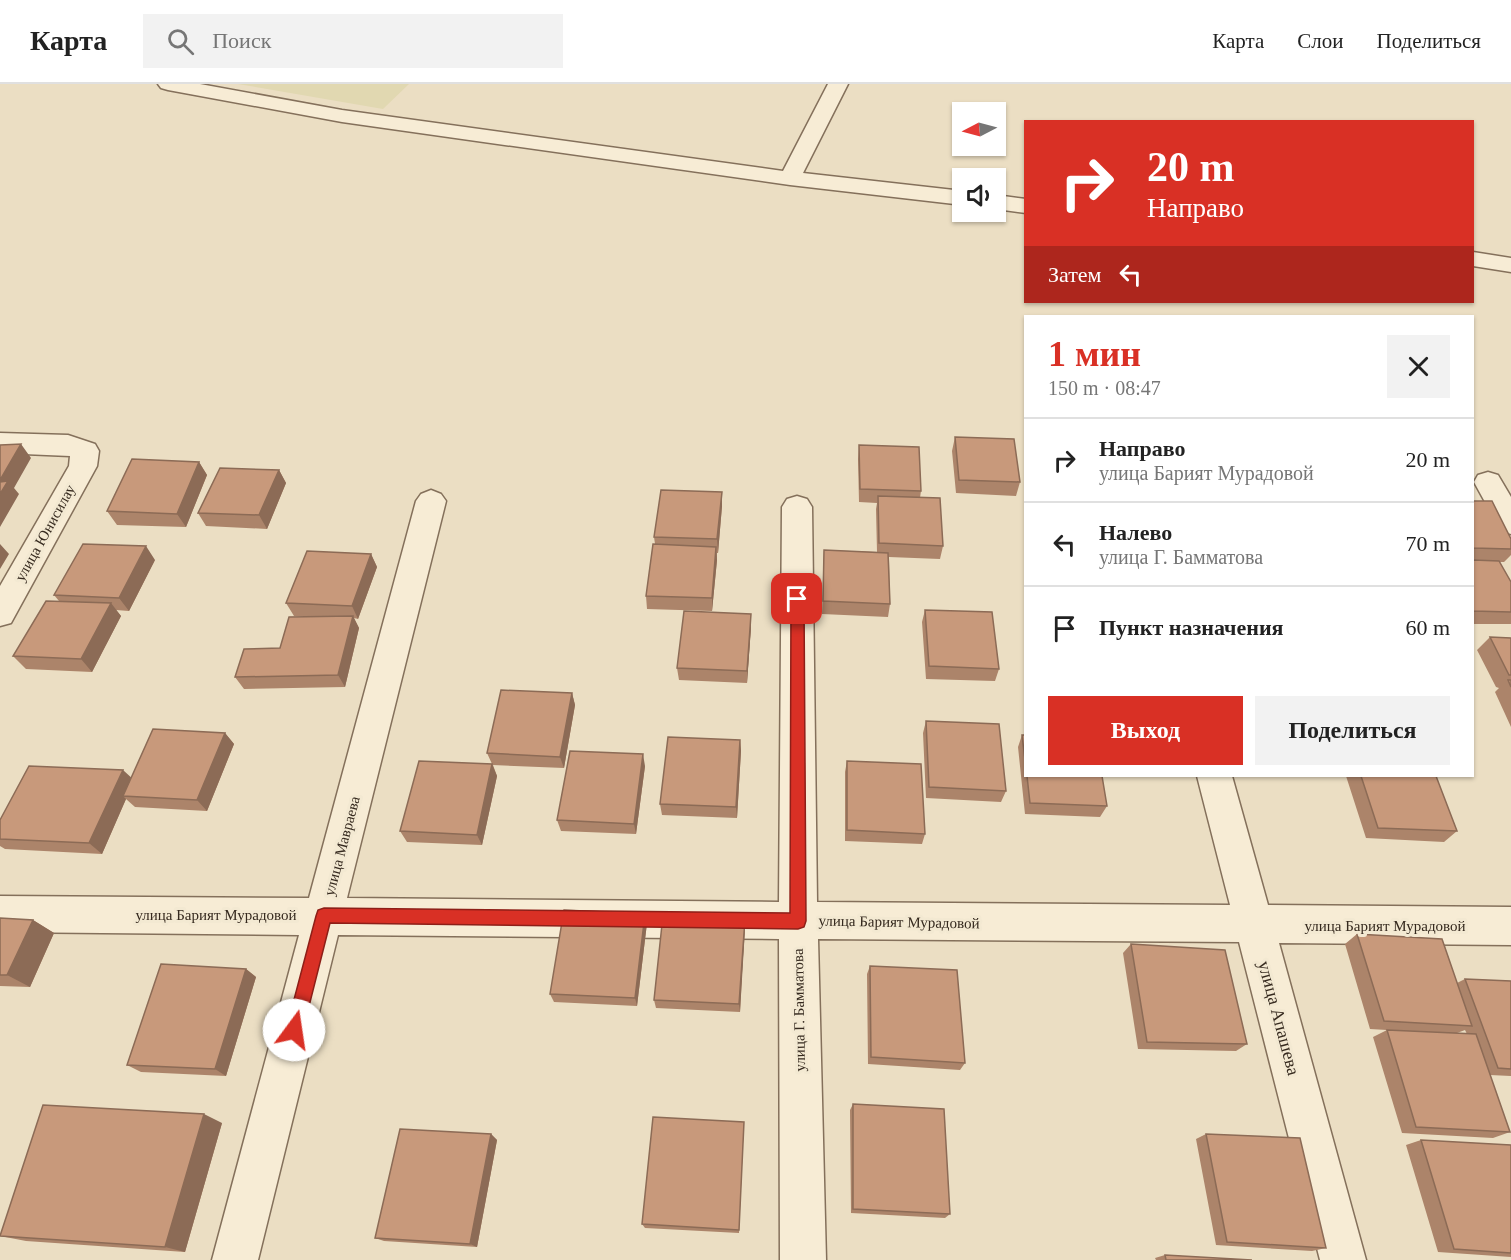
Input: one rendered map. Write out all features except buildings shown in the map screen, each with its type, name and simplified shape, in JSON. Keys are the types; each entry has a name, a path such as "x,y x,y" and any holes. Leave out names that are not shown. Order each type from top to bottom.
{"street":[{"path":"168,84 342,116 790,178 952,197"},
{"path":"790,178 838,84"},
{"path":"1006,203 1024,206"},
{"path":"1474,259 1511,265"},
{"name":"улица Юнисилау","path":"0,443 68,445 85,451 83,466 0,614"},
{"path":"1488,482 1511,523"},
{"name":"улица Мавраева","path":"235,1260 431,501"},
{"name":"улица Г. Бамматова","path":"797,507 798,921 803,1260"},
{"name":"улица Апашева","path":"1215,777 1343,1260"},
{"name":"улица Барият Мурадовой","path":"0,914 1511,926"}],"shaded area":[{"path":"238,84 409,84 383,109"}],"route":[{"path":"294,1030 324,916 798,921 797,599"}]}
